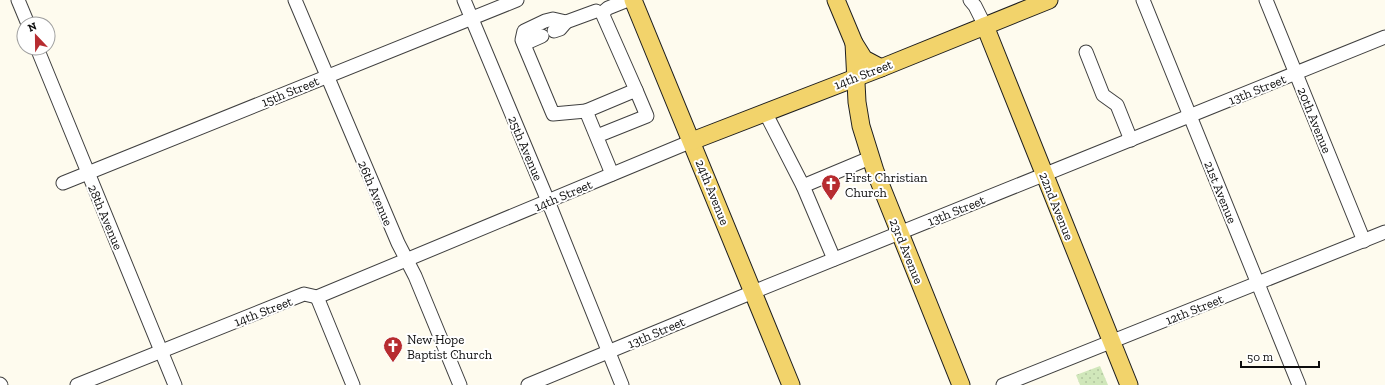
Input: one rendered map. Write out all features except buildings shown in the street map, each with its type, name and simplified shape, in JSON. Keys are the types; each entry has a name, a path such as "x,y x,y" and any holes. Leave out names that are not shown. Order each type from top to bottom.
{"main road":[{"name":"24th Avenue","path":"633,0 792,385"},
{"name":"23rd Avenue","path":"836,0 854,43 864,58 881,68"},
{"name":"14th Street","path":"692,141 856,76 881,68 1049,0"},
{"name":"22nd Avenue","path":"985,26 1129,385"},
{"name":"23rd Avenue","path":"854,43 861,126 870,158 961,385"}],"street":[{"path":"18,0 25,16"},
{"name":"26th Avenue","path":"295,0 398,243 415,276 460,385"},
{"name":"25th Avenue","path":"464,0 548,201 622,385"},
{"name":"15th Street","path":"63,183 517,0"},
{"path":"554,31 560,29 566,22 596,8 608,8 628,0"},
{"path":"970,0 975,6 985,26"},
{"name":"21st Avenue","path":"1143,0 1298,385"},
{"name":"20th Avenue","path":"1266,0 1364,240"},
{"path":"596,8 647,116 597,136"},
{"path":"566,22 553,19 524,31 522,40 553,114 586,110 636,90"},
{"path":"524,44 542,36"},
{"name":"13th Street","path":"528,385 834,259 1385,37"},
{"path":"1086,52 1103,95 1117,105 1131,140"},
{"name":"28th Avenue","path":"40,56 175,385"},
{"path":"586,110 612,174"},
{"path":"766,112 803,186 834,259"},
{"name":"14th Street","path":"77,385 304,294 317,297 692,141"},
{"path":"803,186 870,158"},
{"name":"12th Street","path":"1003,385 1385,232"},
{"path":"317,297 353,385"}],"green space":[{"path":"1100,366 1108,385 1080,385 1076,375"}],"place":[{"name":"First Christian Church","path":"831,201"},
{"name":"New Hope Baptist Church","path":"393,363"}]}
